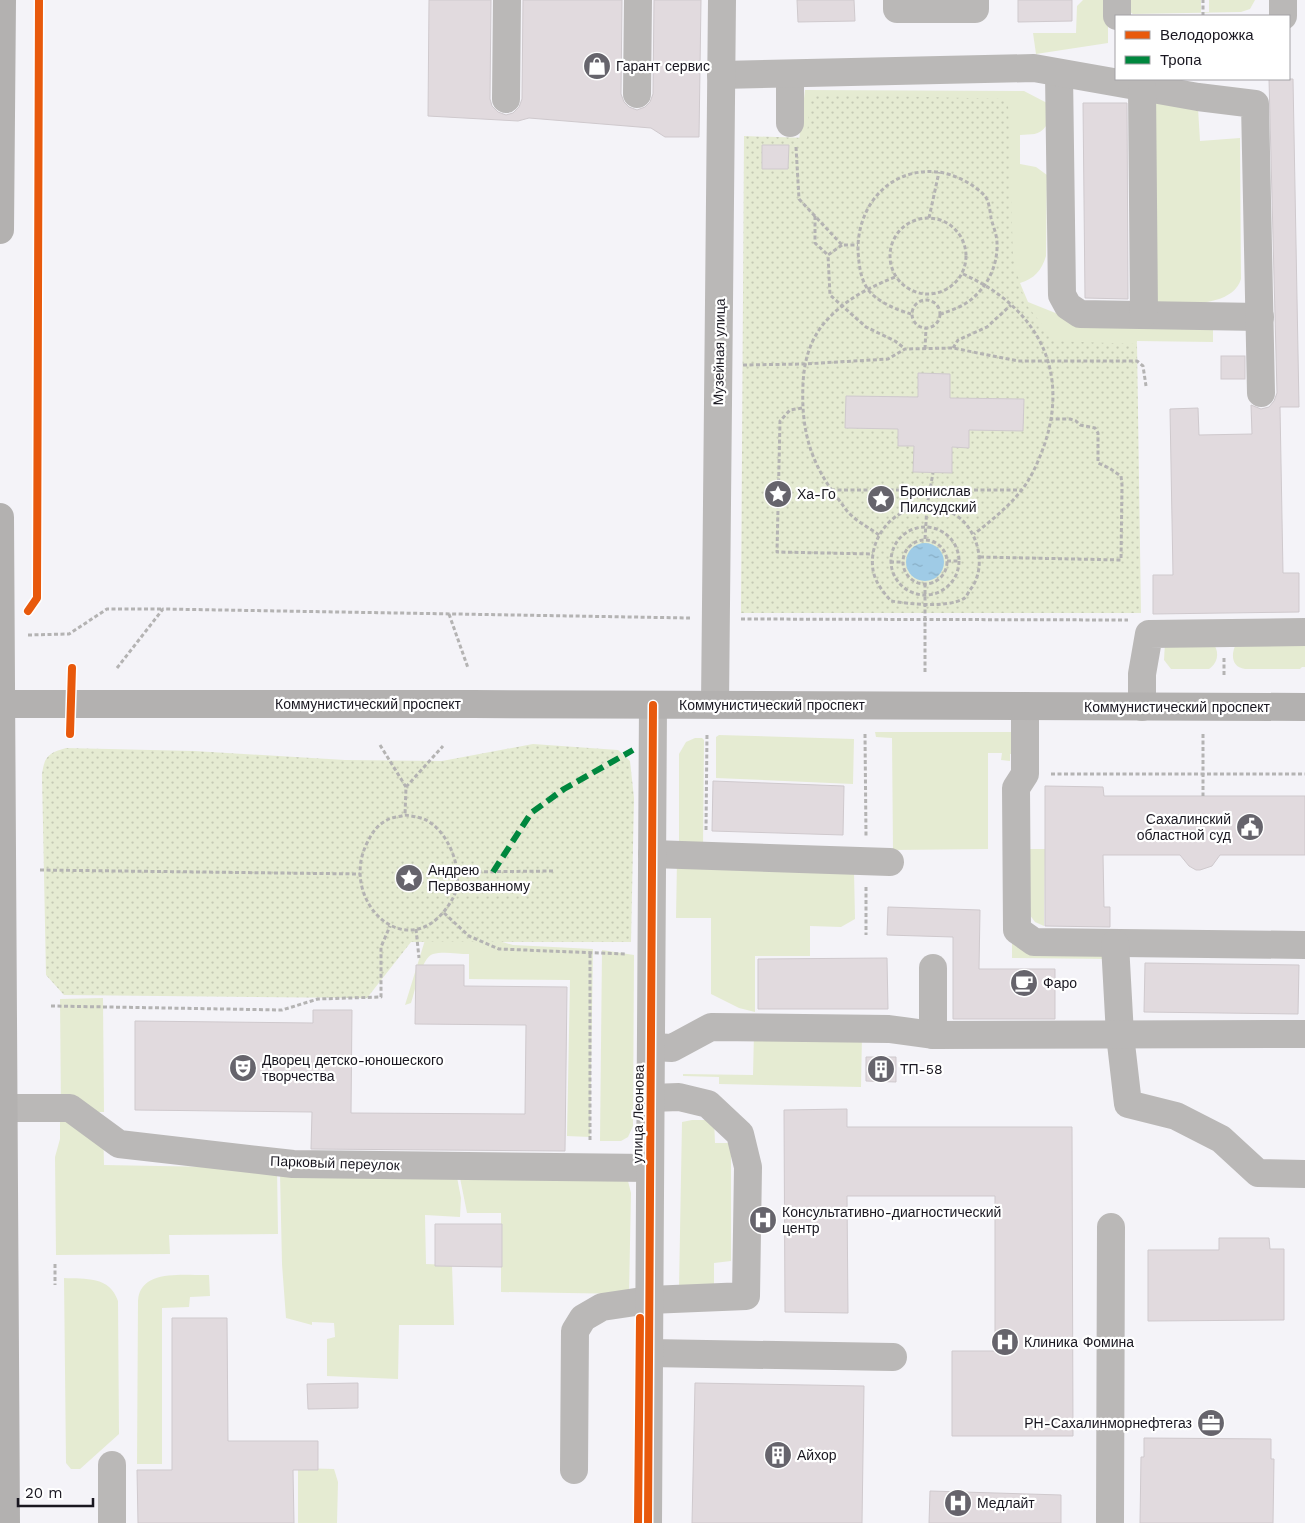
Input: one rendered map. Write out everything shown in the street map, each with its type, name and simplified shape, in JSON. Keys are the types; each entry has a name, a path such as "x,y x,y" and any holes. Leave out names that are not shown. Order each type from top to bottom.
{"main road":[{"path":"0,230 2,0"},
{"path":"0,517 2,1233 6,1523"},
{"name":"Коммунистический проспект","path":"1,704 1305,707"}],"street":[{"path":"506,98 507,0"},
{"path":"637,94 638,0"},
{"name":"Музейная улица","path":"715,705 722,0"},
{"path":"897,0 898,9 975,9 975,0"},
{"path":"1117,0 1117,15"},
{"path":"1283,0 1283,15"},
{"path":"721,74 1034,68 1255,104 1261,393"},
{"path":"1059,73 1062,295 1068,306 1080,314 1260,317"},
{"path":"790,74 790,123"},
{"path":"1142,87 1144,314"},
{"path":"1142,707 1142,674 1148,634 1305,632"},
{"name":"улица Леонова","path":"648,1523 653,705"},
{"path":"1025,706 1025,774 1016,788 1017,930 1034,942 1305,945"},
{"path":"652,854 890,862"},
{"path":"1115,944 1120,1035 1120,1103 1176,1116 1220,1139 1258,1173 1305,1174"},
{"path":"933,968 933,1035"},
{"path":"652,1047 672,1048 711,1027 889,1029 933,1035 1305,1034"},
{"path":"574,1470 574,1331 583,1318 602,1307 649,1300 746,1296 748,1167 740,1134 708,1104 679,1097 651,1098"},
{"name":"Парковый переулок","path":"3,1108 70,1108 119,1144 293,1164 650,1168"},
{"path":"1110,1227 1110,1523"},
{"path":"649,1353 893,1357"},
{"path":"112,1466 112,1523"}],"path":[{"path":"1203,0 1203,15"},
{"path":"790,123 796,138 798,199 842,245"},
{"path":"929,218 939,172"},
{"path":"911,314 895,309 867,288 859,268 858,236 864,214 870,204 886,187 907,175 939,172 971,184 986,197 998,242 995,265 985,284 974,297 960,307 941,314"},
{"path":"815,216 815,243 828,255 830,295 866,327 895,340 904,349"},
{"path":"929,218 916,220 904,226 894,237 890,250 890,264 895,277 903,286 914,292 926,297 934,301 939,307 941,314 939,321 933,326 926,328 919,327 914,321 911,314 913,307 926,297 941,293 953,286 962,274 967,259 965,244 957,230 944,221 929,218"},
{"path":"828,255 842,245 858,245"},
{"path":"962,274 985,284 1028,321 1041,340 1049,362 1054,395 1050,429 1039,460 1022,490 1000,515 974,534"},
{"path":"879,535 850,515 831,490 815,461 804,430 802,408 804,364 812,342 825,322 842,306 867,288 895,277"},
{"path":"953,348 958,340 987,326 1011,305"},
{"path":"925,349 926,328"},
{"path":"743,366 888,359 904,349 953,348 1018,361 1137,361 1143,366 1146,386"},
{"path":"802,408 790,410 780,421 777,552 872,554"},
{"path":"980,557 1121,560 1121,476 1098,463 1098,433 1095,428 1080,425 1070,419 1051,419"},
{"path":"925,539 927,506 933,472"},
{"path":"831,490 1022,490"},
{"path":"927,506 946,510 962,520 974,534 980,557 979,572 973,587 964,599 944,603 925,605 891,601 880,587 873,571 872,554 879,535 891,520 908,510 927,506"},
{"path":"926,527 939,530 950,537 958,548 960,562 958,575 950,586 939,594 925,596 912,593 901,586 893,575 890,562 893,548 901,537 912,529 926,527"},
{"path":"925,539 934,541 941,546 946,553 947,561 946,570 941,578 934,583 925,585 916,583 909,578 902,562 904,553 909,546 916,541 925,539"},
{"path":"947,561 960,562"},
{"path":"890,562 902,562"},
{"path":"925,585 925,672"},
{"path":"28,635 69,634 107,609 691,618"},
{"path":"117,668 163,609"},
{"path":"449,614 468,668"},
{"path":"735,619 1129,620"},
{"path":"706,856 707,733"},
{"path":"1202,734 1203,796"},
{"path":"380,746 406,787 405,815"},
{"path":"406,787 443,746"},
{"path":"1025,774 1305,774"},
{"path":"405,815 425,820 440,833 453,851 458,872 455,894 444,913 429,926 410,931 390,926 375,914 364,895 360,874 363,852 373,831 387,820 405,815"},
{"path":"40,870 360,874"},
{"path":"458,872 553,871"},
{"path":"444,913 469,936 499,949 628,954"},
{"path":"51,1006 282,1010 318,999 380,997 381,947 390,926"},
{"path":"416,929 419,958"},
{"path":"590,954 590,1167"},
{"path":"55,1264 55,1285"}],"green space":[{"path":"1083,0 1108,0 1108,43 1036,54 1033,33 1076,33 1077,6"},
{"path":"1127,0 1201,0 1201,12 1209,12 1209,0 1255,0 1250,9 1241,12 1133,14 1130,12"},
{"path":"805,90 1024,91 1047,103 1046,126 1034,134 1020,135 1020,164 1036,167 1047,175 1046,256 1037,273 1020,283 1028,302 1073,320 1213,320 1213,342 1137,341 1136,356 1054,357 827,140 798,149"},
{"path":"810,94 1008,99 1013,257 1025,303 1055,341 1137,344 1141,613 741,613 744,136 807,138"},
{"path":"1151,96 1198,108 1200,141 1240,138 1241,279 1236,289 1227,296 1216,300 1189,304 1153,304"},
{"path":"1305,641 1305,667 1300,669 1245,669 1237,666 1234,660 1235,646"},
{"path":"1165,642 1214,645 1217,651 1216,661 1209,669 1171,669 1164,660"},
{"path":"875,732 1012,732 1017,754 1010,754 1010,761 1001,760 1002,753 988,753 988,849 893,850 892,738 876,737"},
{"path":"719,735 854,739 853,784 716,778 716,737"},
{"path":"695,738 702,738 704,740 703,849 679,849 679,754 686,742"},
{"path":"533,744 618,750 630,761 634,798 631,942 411,942 367,998 64,995 46,975 42,775 46,760 55,752 66,748 194,751 345,760 442,761"},
{"path":"1028,849 1045,849 1044,926 1035,922 1029,914"},
{"path":"677,860 854,871 855,919 841,927 810,926 810,956 755,956 755,1012 739,1008 711,994 711,918 676,918"},
{"path":"471,933 513,945 593,949 590,1137 567,1136 570,980 469,979 469,954 437,953 429,957 425,962 411,1003 405,1005 425,940"},
{"path":"1012,937 1111,946 1111,959 1012,958"},
{"path":"602,950 634,955 633,1126 628,1137 621,1141 600,1141"},
{"path":"103,998 104,1112 61,1112 60,999"},
{"path":"754,1033 862,1035 861,1087 719,1084 719,1077 683,1076 683,1074 753,1075"},
{"path":"714,1120 715,1143 731,1143 731,1261 714,1263 714,1293 679,1288 682,1122"},
{"path":"103,1121 104,1165 277,1168 278,1234 169,1235 170,1254 56,1255 55,1157 60,1139 60,1122"},
{"path":"456,1172 461,1198 460,1217 425,1215 426,1264 452,1265 454,1325 399,1325 398,1379 327,1376 327,1339 335,1337 334,1323 312,1322 312,1325 286,1318 282,1264 280,1173"},
{"path":"459,1173 628,1181 631,1193 629,1294 501,1292 501,1213 467,1213"},
{"path":"209,1275 210,1296 190,1297 189,1307 162,1308 162,1464 137,1464 138,1301 141,1290 147,1283 166,1276"},
{"path":"64,1278 96,1280 109,1287 118,1301 119,1434 80,1469 71,1469 66,1463"},
{"path":"298,1468 334,1469 338,1482 337,1523 298,1523"}],"water":[{"path":"925,543 938,549 944,562 938,575 925,581 912,575 906,562 912,549"}],"building":[{"path":"429,0 491,0 490,99 492,106 498,112 506,115 513,113 519,107 522,99 523,0 622,0 621,94 624,102 629,107 637,110 645,107 650,102 653,94 654,0 701,0 699,137 665,137 651,128 529,118 518,121 428,116"},
{"path":"797,0 854,0 855,21 798,22"},
{"path":"1018,0 1072,0 1072,21 1018,22"},
{"path":"1293,79 1299,407 1280,407 1283,573 1299,573 1299,612 1153,614 1153,575 1173,575 1170,409 1198,408 1199,435 1252,434 1251,405 1261,409 1269,407 1277,393 1269,80"},
{"path":"1083,103 1127,103 1128,299 1085,298"},
{"path":"762,145 789,145 788,169 762,169"},
{"path":"1221,356 1245,356 1245,379 1221,379"},
{"path":"918,373 950,374 950,398 1024,399 1023,431 969,430 969,448 952,447 952,473 913,472 914,446 898,446 898,429 845,428 846,396 918,397"},
{"path":"713,781 844,786 843,835 712,831"},
{"path":"1045,786 1103,787 1104,796 1305,796 1305,855 1220,855 1212,866 1196,870 1189,866 1180,855 1103,855 1104,907 1110,907 1110,927 1045,926"},
{"path":"888,907 980,910 979,969 1055,969 1055,1019 953,1019 953,937 887,935"},
{"path":"887,958 888,1009 758,1009 758,959"},
{"path":"1145,963 1299,965 1298,1014 1144,1012"},
{"name":"Дворец детско-юношеского творчества","path":"416,965 464,965 464,986 567,987 565,1151 311,1149 312,1112 135,1110 135,1021 313,1023 313,1010 352,1010 351,1113 525,1114 526,1025 415,1024"},
{"name":"ТП-58","path":"866,1057 896,1057 896,1082 866,1081"},
{"path":"847,1109 847,1127 1072,1127 1073,1436 952,1436 952,1351 995,1351 995,1196 847,1196 848,1313 785,1312 784,1110"},
{"path":"435,1224 502,1224 502,1267 435,1266"},
{"path":"1219,1238 1269,1238 1270,1249 1284,1249 1284,1320 1148,1321 1148,1250 1219,1250"},
{"path":"172,1318 227,1318 228,1441 318,1441 318,1470 293,1470 294,1523 138,1523 137,1470 172,1470"},
{"path":"358,1383 358,1408 308,1409 307,1384"},
{"name":"Айхор","path":"695,1383 864,1386 862,1523 692,1523"},
{"path":"1144,1438 1271,1439 1271,1459 1274,1459 1273,1523 1140,1523 1141,1457 1144,1457"},
{"path":"930,1491 1061,1495 1061,1523 929,1523"}],"marked path":[{"path":"493,872 531,813 564,789 633,750"}],"cycle path":[{"path":"28,611 37,598 39,0"},
{"path":"70,734 72,668"},
{"path":"648,1523 653,705"},
{"path":"638,1523 640,1318"}],"place":[{"name":"Гарант сервис","path":"597,66"},
{"name":"Ха-Го","path":"778,494"},
{"name":"Бронислав Пилсудский","path":"881,499"},
{"name":"Сахалинский областной суд","path":"1250,827"},
{"name":"Андрею Первозванному","path":"409,878"},
{"name":"Фаро","path":"1024,983"},
{"name":"Дворец детско-юношеского творчества","path":"243,1068"},
{"name":"ТП-58","path":"881,1069"},
{"name":"Консультативно-диагностический центр","path":"763,1220"},
{"name":"Клиника Фомина","path":"1005,1342"},
{"name":"РН-Сахалинморнефтегаз","path":"1211,1423"},
{"name":"Айхор","path":"778,1455"},
{"name":"Медлайт","path":"958,1503"}]}
